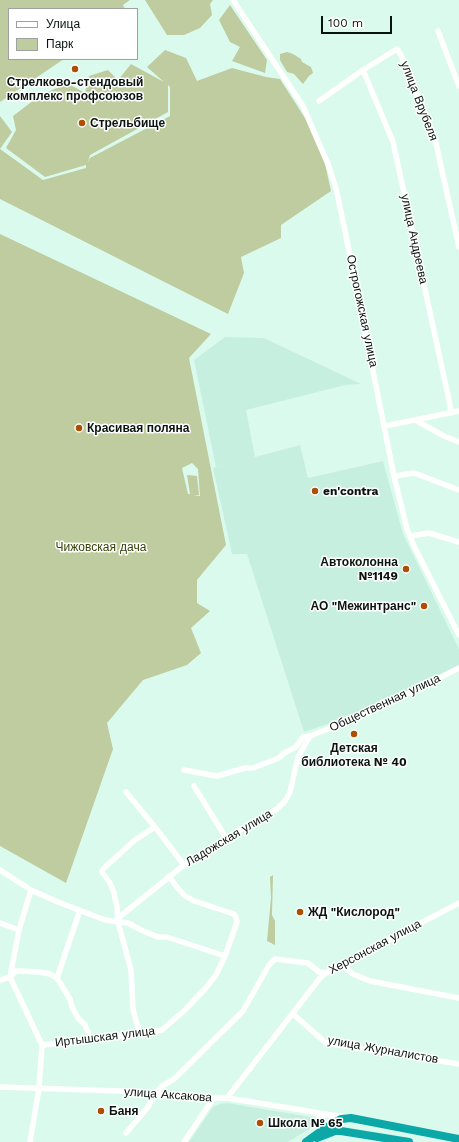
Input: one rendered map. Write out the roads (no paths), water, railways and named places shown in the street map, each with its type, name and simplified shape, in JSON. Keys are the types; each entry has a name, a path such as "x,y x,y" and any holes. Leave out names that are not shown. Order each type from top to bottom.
{"highway":[{"path":"307,1142 324,1129 342,1119 351,1118 459,1138"},
{"path":"307,1142 341,1131 409,1142"}],"street":[{"name":"Острогожская улица","path":"233,0 303,106 328,164 336,188 394,476 410,536 459,635"},
{"path":"438,31 459,86"},
{"name":"улица Врубеля","path":"318,101 397,49 402,57 435,139 459,247"},
{"name":"улица Андреева","path":"363,70 393,142 451,413"},
{"path":"385,426 459,411"},
{"path":"414,420 459,442"},
{"path":"394,476 414,473 459,490"},
{"path":"410,536 429,533 459,542"},
{"name":"Общественная улица","path":"184,770 217,776 245,768 253,768 279,758 284,753 296,747 303,737 310,736 371,712 459,668"},
{"name":"Ладожская улица","path":"118,920 184,865 226,838 277,809 285,801 290,792 298,757 310,736"},
{"path":"194,786 226,838"},
{"path":"126,792 184,865"},
{"path":"140,1034 133,1010 131,970 118,920 114,893 110,883 102,874 103,869 135,840 155,827"},
{"path":"0,870 31,890 105,920 118,920 158,937 167,937 225,956"},
{"name":"Иртышская улица","path":"42,1045 140,1034 162,1030 186,1009 216,975 225,956 237,922 236,917 234,914 194,901 184,895 169,876"},
{"path":"30,1142 39,1088 42,1045 10,976 19,930 31,890"},
{"name":"Херсонская улица","path":"227,1098 320,978 326,973 459,903"},
{"path":"57,978 80,910"},
{"path":"0,923 19,930"},
{"path":"126,1133 148,1108 154,1095 162,1086 174,1079 243,1011 269,965 275,959 308,963 319,972 326,973"},
{"path":"342,965 353,974 370,981 459,998"},
{"path":"0,980 10,976 16,971 39,972 50,974 57,978 70,998 72,1007 78,1018 85,1026 88,1032 89,1040"},
{"name":"улица Журналистов","path":"293,1014 326,1042 459,1064"},
{"name":"улица Аксакова","path":"0,1087 120,1091 213,1099 227,1098 351,1118"},
{"path":"184,1142 213,1099"},
{"path":"314,1112 322,1118 324,1129"}],"place":[{"name":"Стрелково-стендовый комплекс профсоюзов","path":"75,69"},
{"name":"Стрельбище","path":"82,123"},
{"name":"Красивая поляна","path":"79,428"},
{"name":"en'contra","path":"315,491"},
{"name":"Автоколонна №1149","path":"406,569"},
{"name":"АО \"Межинтранс\"","path":"424,606"},
{"name":"Детская библиотека № 40","path":"354,734"},
{"name":"ЖД \"Кислород\"","path":"300,912"},
{"name":"Баня","path":"101,1111"},
{"name":"Школа № 65","path":"260,1123"}],"park label":[{"name":"Чижовская дача","path":"101,547"}]}
